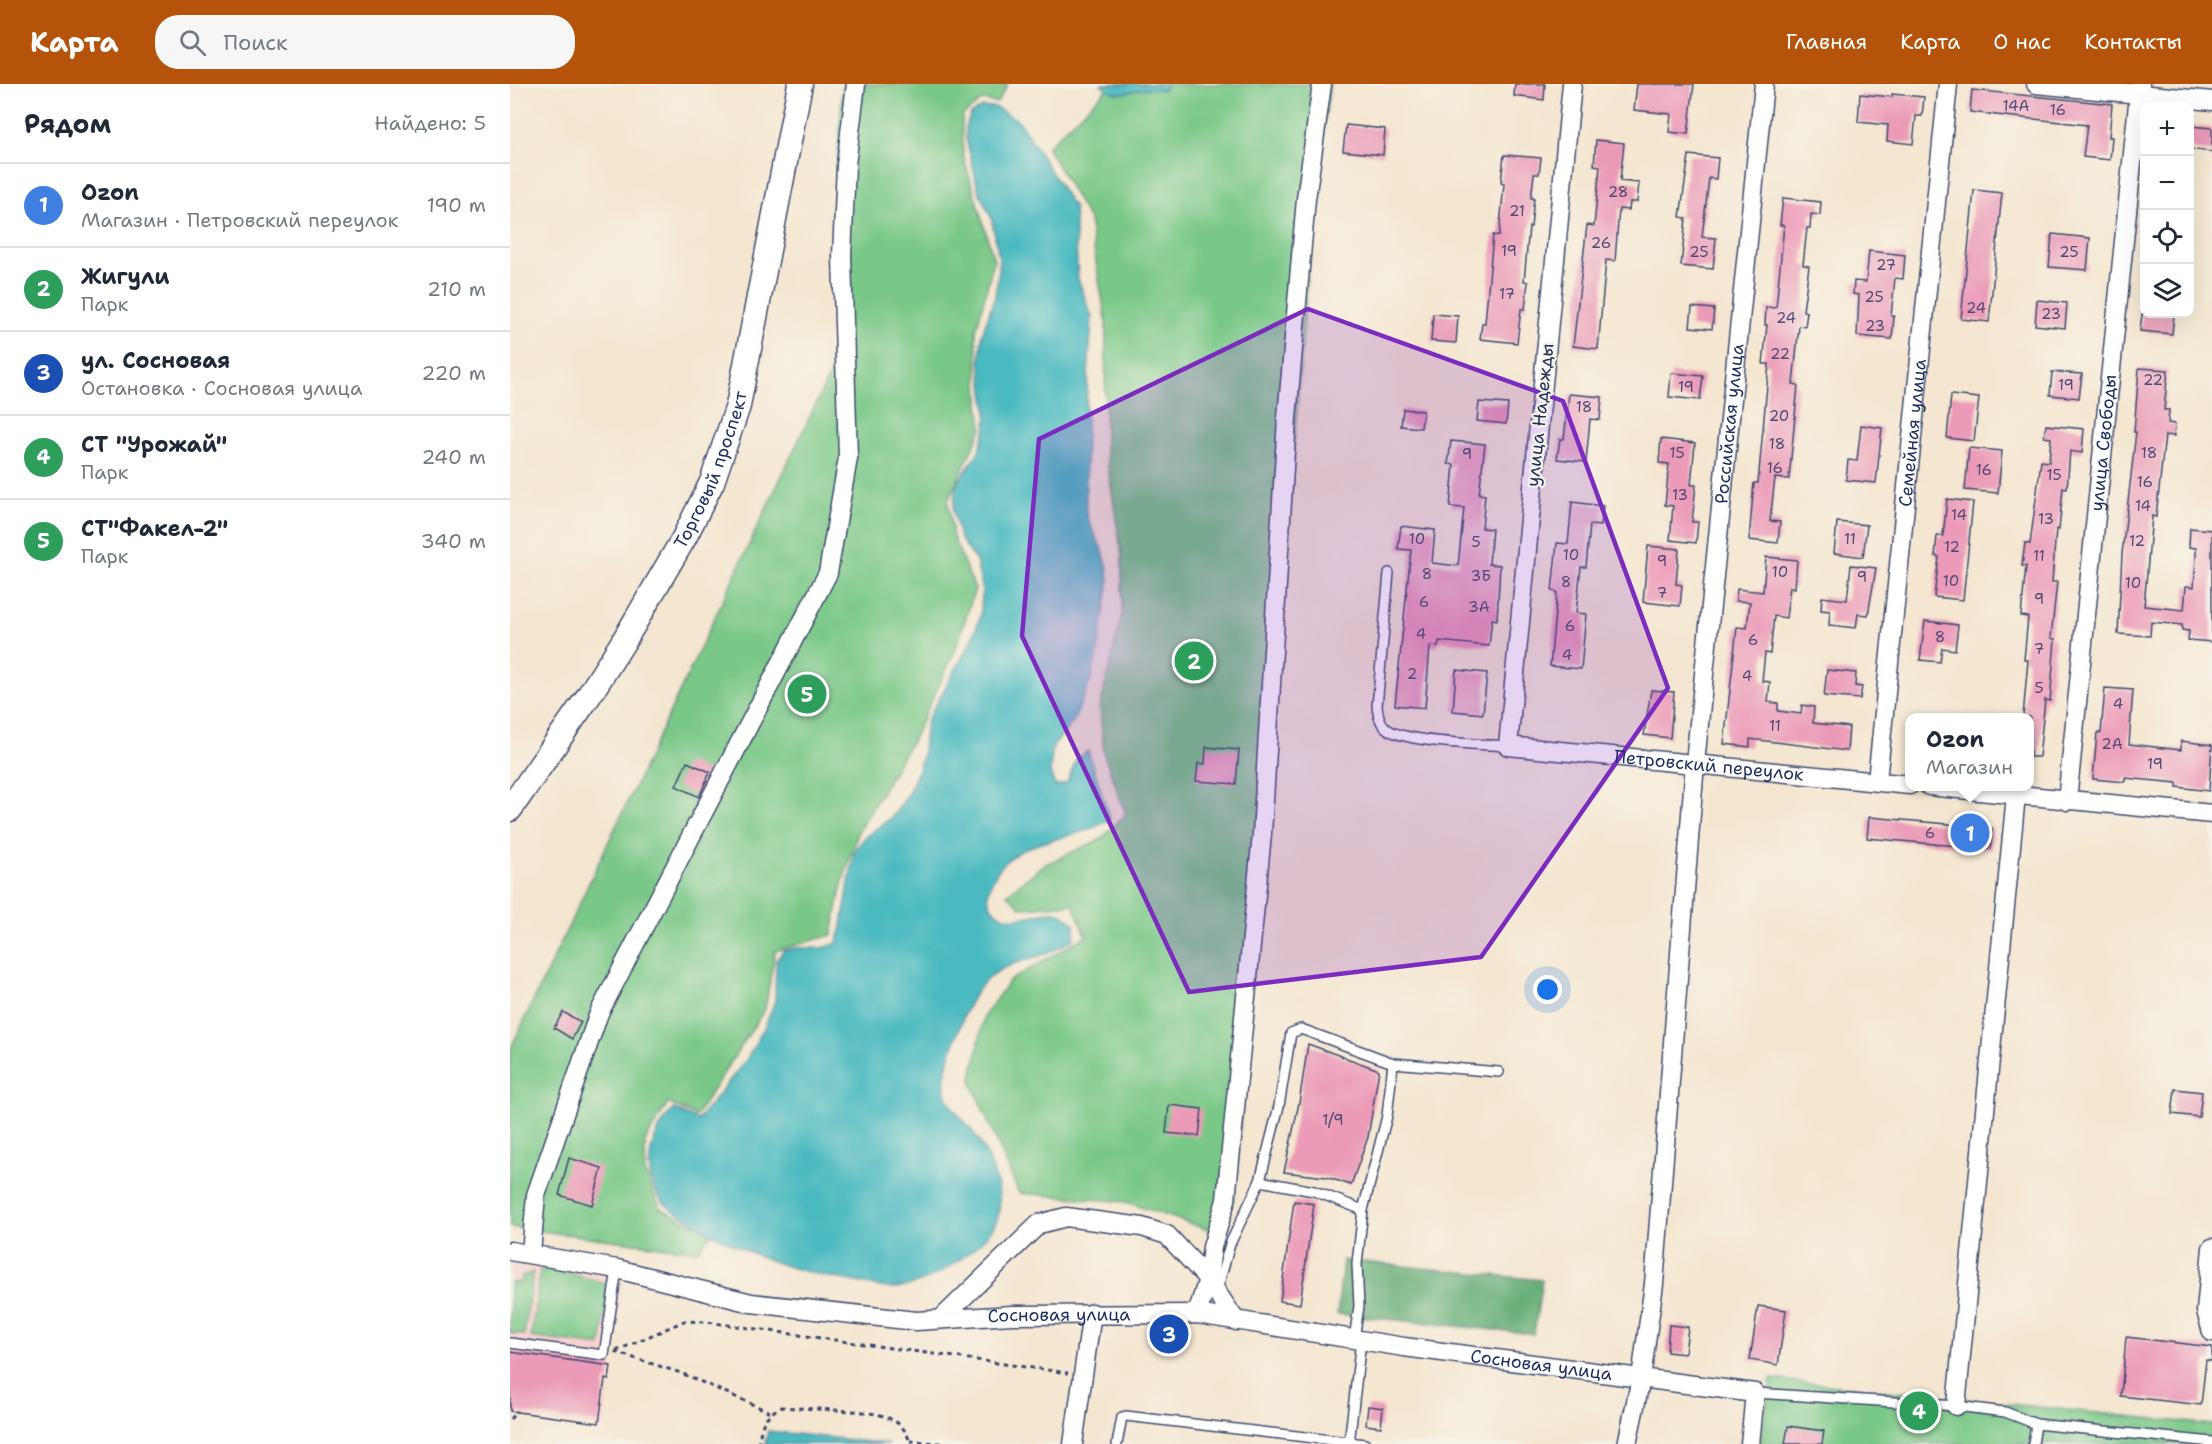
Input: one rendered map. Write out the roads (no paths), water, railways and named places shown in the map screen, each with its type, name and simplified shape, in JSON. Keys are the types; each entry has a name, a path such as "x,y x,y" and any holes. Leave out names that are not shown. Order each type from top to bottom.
{"street":[{"name":"Торговый проспект","path":"510,809 588,697 625,639 684,538 712,482 738,406 800,84"},
{"path":"531,1254 536,1195 599,1013 828,573 848,458 842,256 846,165 856,84"},
{"path":"1197,1314 1213,1285 1212,1246 1227,1200 1262,834 1287,418 1306,199 1322,84"},
{"name":"улица Надежды","path":"1508,746 1572,84"},
{"name":"Российская улица","path":"1627,1444 1641,1378 1655,1273 1695,763 1764,84"},
{"name":"Семейная улица","path":"1877,781 1948,84"},
{"path":"2036,84 2139,89 2212,101"},
{"name":"улица Свободы","path":"2067,801 2139,89"},
{"name":"Петровский переулок","path":"1508,746 1905,784"},
{"path":"1977,791 2212,814"},
{"path":"1956,1406 2016,795"},
{"path":"942,1318 1039,1224 1066,1217 1142,1227 1167,1235 1213,1285 1236,1321"},
{"path":"2212,1248 2206,1311 2212,1332"},
{"name":"Сосновая улица","path":"510,1251 616,1269 751,1303 916,1321 942,1318 1092,1313 1197,1314 1357,1339 1755,1393"},
{"path":"1073,1444 1092,1313"},
{"path":"1750,1444 1755,1393"}],"lane":[{"path":"1389,573 1377,706 1379,719 1385,728 1395,734 1412,738 1508,746"},
{"path":"1213,1285 1260,1181 1279,1106 1291,1033 1301,1029 1393,1063 1499,1072"},
{"path":"1349,1443 1359,1306 1357,1264 1363,1210 1387,1116 1393,1063"},
{"path":"1260,1181 1314,1191 1363,1210"},
{"path":"510,1343 604,1355 616,1269"},
{"path":"1755,1393 1956,1406 2006,1412 2036,1424 2212,1442"},
{"path":"1117,1444 1120,1421 1126,1416 1365,1444"},
{"path":"2033,1444 2036,1424"}],"water":[{"path":"1101,84 1168,84 1163,90 1148,88 1117,93"},
{"path":"982,107 995,107 1019,121 1074,208 1078,279 1092,317 1086,406 1086,511 1103,551 1109,579 1098,652 1091,680 1073,722 1053,746 1050,772 1055,786 1067,783 1077,758 1088,751 1110,819 1094,827 1024,850 1009,859 997,872 988,896 995,911 1008,918 1059,913 1075,925 1074,939 1049,952 1003,968 985,981 967,1008 948,1063 945,1080 949,1101 978,1139 995,1176 1000,1202 994,1226 975,1248 939,1273 905,1287 885,1288 789,1267 768,1260 710,1232 674,1211 662,1201 653,1186 650,1163 654,1140 673,1109 698,1120 746,1060 765,1026 775,1001 776,961 783,951 796,948 822,948 836,944 841,931 854,852 863,839 894,814 906,796 921,761 927,720 972,640 981,614 982,588 976,561 960,538 953,511 956,485 978,453 986,428 987,414 980,361 982,334 995,296 999,270 999,257 991,217 979,192 966,139 966,126 971,114"},
{"path":"768,1431 889,1444 765,1444"}],"place":[{"name":"Жигули","path":"1194,661"},
{"name":"СТ\"Факел-2\"","path":"807,694"},
{"name":"Ozon","path":"1970,833"},
{"name":"ул. Сосновая","path":"1169,1334"},
{"name":"СТ \"Урожай\"","path":"1919,1411"}]}
